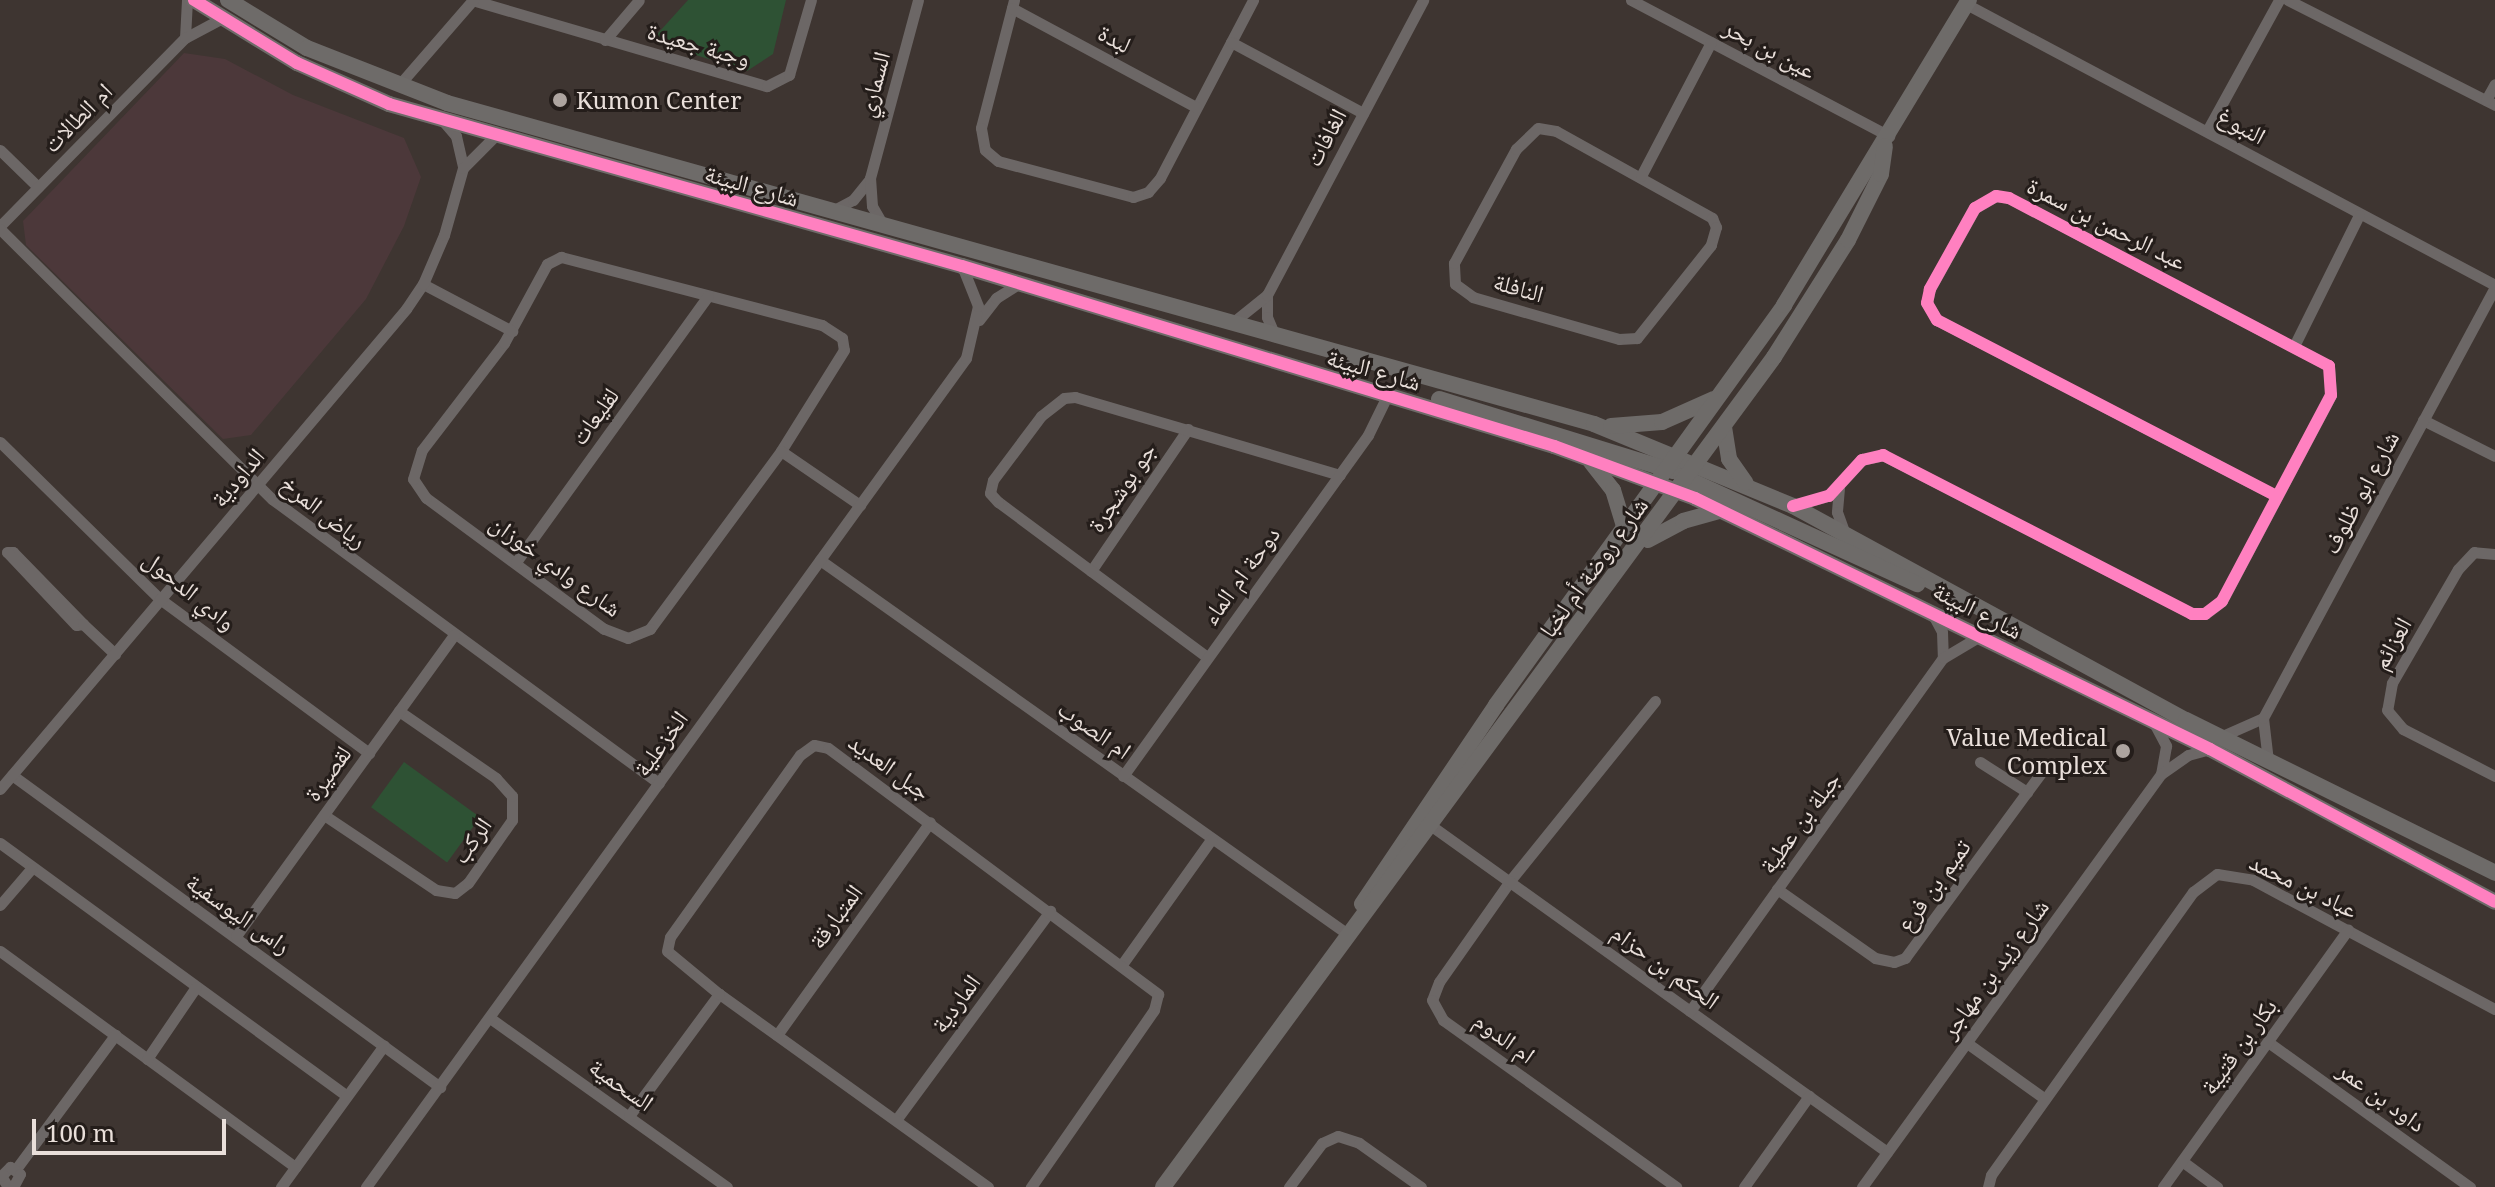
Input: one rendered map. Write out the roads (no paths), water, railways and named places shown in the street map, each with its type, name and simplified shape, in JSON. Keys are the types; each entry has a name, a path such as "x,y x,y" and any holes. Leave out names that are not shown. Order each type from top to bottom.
{"street":[{"path":"185,38 187,0"},
{"name":"شارع البيئة","path":"194,0 220,19 339,85 443,121 962,266 1583,456 1661,476 1678,491 1929,609 2153,721 2268,761 2495,873"},
{"name":"شارع البيئة","path":"228,0 307,48 399,85 886,229 1594,424 1676,456 1693,470 1748,484 1959,597 2495,902"},
{"path":"605,40 639,0"},
{"name":"وجبة جعيدة","path":"477,1 605,40 776,85 793,66 811,0"},
{"name":"السماري","path":"886,229 872,206 870,178 918,0"},
{"path":"1013,4 980,137 985,150 998,161 1124,196 1141,195 1160,178 1253,0"},
{"name":"الغافات","path":"1232,323 1267,295 1423,0"},
{"name":"عين بن بحر","path":"1631,0 1887,141"},
{"path":"2207,131 2279,0"},
{"path":"2288,0 2490,102 2495,84"},
{"path":"399,85 477,1"},
{"name":"النبوغ","path":"1968,2 2495,286"},
{"name":"شارع روضة أم لخبا","path":"1163,1187 1358,916 1418,817 1624,526 1726,390 1887,141 1968,2"},
{"name":"لبدة","path":"1013,4 1196,107"},
{"name":"ام الطالات","path":"0,227 185,38 220,19"},
{"path":"1231,42 1363,113"},
{"path":"1641,176 1711,42"},
{"path":"443,121 456,136 463,168"},
{"name":"النافلة","path":"1556,131 1641,176 1706,211 1716,227 1711,245 1637,338 1619,339 1473,297 1455,284 1454,263 1529,132 1556,131"},
{"name":"الداودية","path":"0,789 258,487 423,284 463,168 495,136"},
{"name":"شارع روضة أم لخبا","path":"1358,916 1433,827 1724,427 1832,267 1881,174 1887,141"},
{"path":"0,150 38,187"},
{"path":"828,212 853,200 870,178"},
{"name":"عبد الرحمن بن سمرة","path":"1793,506 1818,502 1839,488 1862,460 1883,455 2192,614 2205,614 2222,601 2277,496 2334,385 2329,366 2295,344 2001,196 1984,199 1975,208 1927,296 1937,320 2277,496"},
{"path":"2295,344 2359,215"},
{"name":"رياض المرخ","path":"0,227 258,487 454,635 659,783"},
{"name":"شارع وادي خوزان","path":"561,257 822,325 842,338 841,363 781,451 650,629 639,636 615,635 426,498 413,479 422,450 512,331 542,272 561,257"},
{"name":"الخزعلية","path":"962,266 975,291 978,320"},
{"name":"الخزعلية","path":"366,1187 966,358 978,320 996,298 1020,283"},
{"path":"423,284 512,331"},
{"name":"شارع ابو ظلوف","path":"2263,718 2495,286"},
{"path":"1267,295 1267,317 1276,337"},
{"name":"لقليعات","path":"516,562 708,296"},
{"path":"1594,424 1662,422 1726,390"},
{"path":"1387,396 1414,393 1661,476 1693,470 1932,591 1959,597"},
{"name":"دوحة ام الماء","path":"1123,776 1340,475 1374,425 1387,396"},
{"name":"جو بوشجرة","path":"1207,657 994,499 993,480 1041,416 1064,398 1087,398 1340,475"},
{"path":"2423,420 2495,456"},
{"path":"1724,427 1729,459 1748,484"},
{"name":"جو بوشجرة","path":"1091,571 1188,429"},
{"name":"وادي الدحول","path":"0,442 160,599 369,753"},
{"path":"781,451 860,505"},
{"path":"1583,456 1613,490 1624,526"},
{"path":"1839,488 1837,512 1845,534"},
{"path":"1637,549 1683,521 1723,510"},
{"name":"العزائم","path":"2495,554 2474,552 2458,569 2392,683 2387,710 2403,729 2495,776"},
{"name":"ام الصوب","path":"820,560 1346,933"},
{"path":"47,590 115,654"},
{"path":"1929,609 1942,632 1943,658"},
{"name":"لقصيرة","path":"236,936 454,635"},
{"name":"جبلة بن عطية","path":"1690,1011 1943,658 1980,636"},
{"path":"1510,881 1655,701"},
{"name":"الركب","path":"324,815 436,890 455,893 468,883 512,820 512,796 496,778 399,711"},
{"path":"2214,743 2263,718"},
{"path":"2263,718 2261,733 2268,761"},
{"path":"2153,721 2166,746 2161,774"},
{"name":"شارع زيد بن مهاجر","path":"1862,1187 2161,774 2188,755 2214,743"},
{"name":"جبل العديد","path":"988,1187 670,957 667,945 807,748 828,748 1154,988 1158,1002 1031,1187"},
{"path":"1980,762 2027,792"},
{"name":"تميم بن فرع","path":"1777,889 1875,958 1905,958 2041,773"},
{"name":"راس اليوسفية","path":"12,775 440,1087"},
{"name":"الحكم بن حزام","path":"1418,817 1887,1152"},
{"name":"المتبارقة","path":"777,1035 930,822"},
{"path":"1123,963 1212,838"},
{"path":"0,843 31,869 347,1096"},
{"path":"0,905 31,869"},
{"name":"عباد بن محمد","path":"1988,1187 1991,1175 2206,879 2227,872 2253,880 2495,1009"},
{"name":"ام الدوم","path":"1510,881 1439,982 1432,1000 1437,1013 1676,1187"},
{"name":"الماردية","path":"896,1120 1050,911"},
{"name":"بكار بن قتيبة","path":"2163,1187 2348,930"},
{"path":"0,951 295,1167"},
{"path":"147,1059 196,987"},
{"path":"629,1116 719,994"},
{"name":"السحمية","path":"490,1018 727,1187"},
{"path":"9,1183 16,1169 115,1035"},
{"name":"داود بن عمر","path":"2268,1042 2470,1187"},
{"path":"1967,1043 2045,1099"},
{"path":"281,1187 384,1045"},
{"path":"1744,1187 1809,1096"},
{"path":"1289,1187 1322,1143 1338,1136 1359,1143 1421,1187"},
{"path":"2182,1161 2217,1187"}],"place":[{"name":"Kumon Center","path":"560,100"},
{"name":"Value Medical Complex","path":"2123,751"}]}
